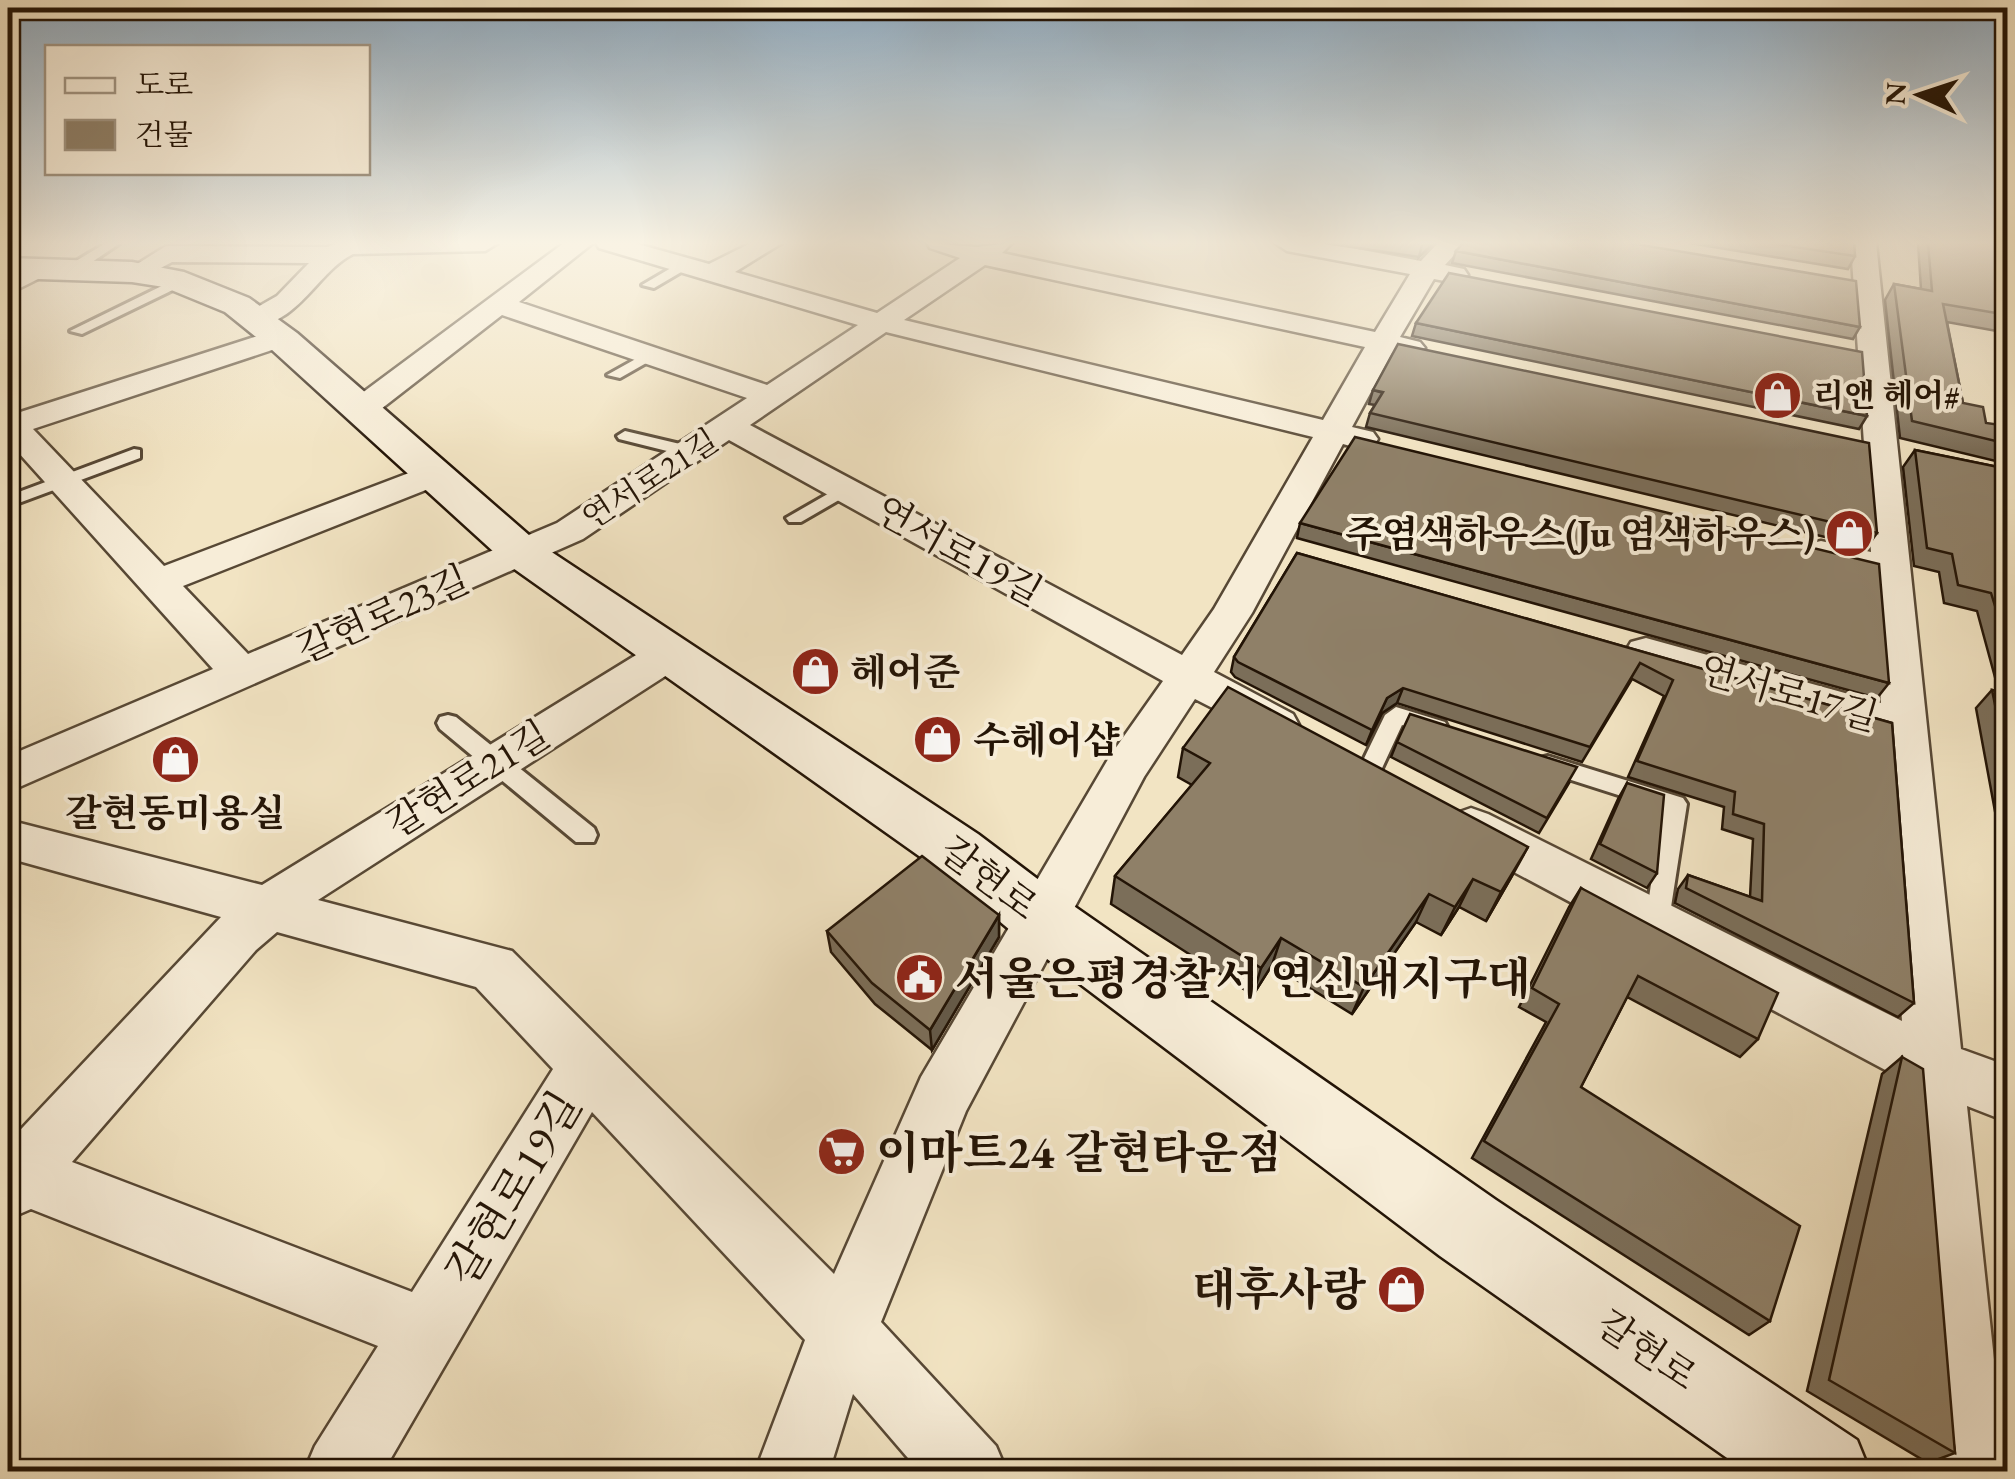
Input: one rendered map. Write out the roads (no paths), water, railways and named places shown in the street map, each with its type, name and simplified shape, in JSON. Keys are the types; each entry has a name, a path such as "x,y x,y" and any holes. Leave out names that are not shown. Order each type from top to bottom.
{"main road":[{"name":"갈현로","path":"246,312 522,553 956,851 1045,921 1468,1228 1826,1472"}],"street":[{"path":"243,674 9,425 267,328 279,312"},
{"path":"361,409 488,312"},
{"name":"연서로21길","path":"521,312 773,397"},
{"path":"844,312 1390,446"},
{"name":"연서로21길","path":"522,553 570,531 730,427 893,312"},
{"path":"1256,312 1440,354"},
{"path":"792,1472 843,1331 942,1097 1045,921 1126,768 1232,613 1288,551 1332,432 1403,312"},
{"name":"연서로17길","path":"1855,312 1855,352 1882,448 1970,1472"},
{"name":"연서로19길","path":"730,427 1188,676"},
{"path":"157,582 434,475"},
{"path":"1796,545 1892,569"},
{"name":"갈현로23길","path":"8,775 522,553"},
{"name":"연서로17길","path":"1606,641 1906,726"},
{"name":"갈현로21길","path":"426,1331 14,1181 237,934 305,880 669,654"},
{"path":"1188,676 1935,1067 2008,1094"},
{"path":"8,840 493,968 587,1066"},
{"name":"갈현로19길","path":"341,1472 587,1066 843,1331 970,1472"}],"lane":[{"path":"76,331 116,312"},
{"path":"616,375 650,356"},
{"path":"625,436 690,452"},
{"path":"8,502 134,454"},
{"path":"794,518 845,489"},
{"path":"1371,774 1396,715 1452,733"},
{"path":"448,723 585,836"},
{"path":"1526,757 1675,804 1658,925"}],"place":[{"name":"리앤 헤어#","path":"1778,395"},
{"name":"주염색하우스(Ju 염색하우스)","path":"1850,534"},
{"name":"헤어준","path":"815,672"},
{"name":"수헤어샵","path":"938,740"},
{"name":"갈현동미용실","path":"175,759"},
{"name":"서울은평경찰서 연신내지구대","path":"920,978"},
{"name":"이마트24 갈현타운점","path":"841,1152"},
{"name":"태후사랑","path":"1401,1289"}]}
